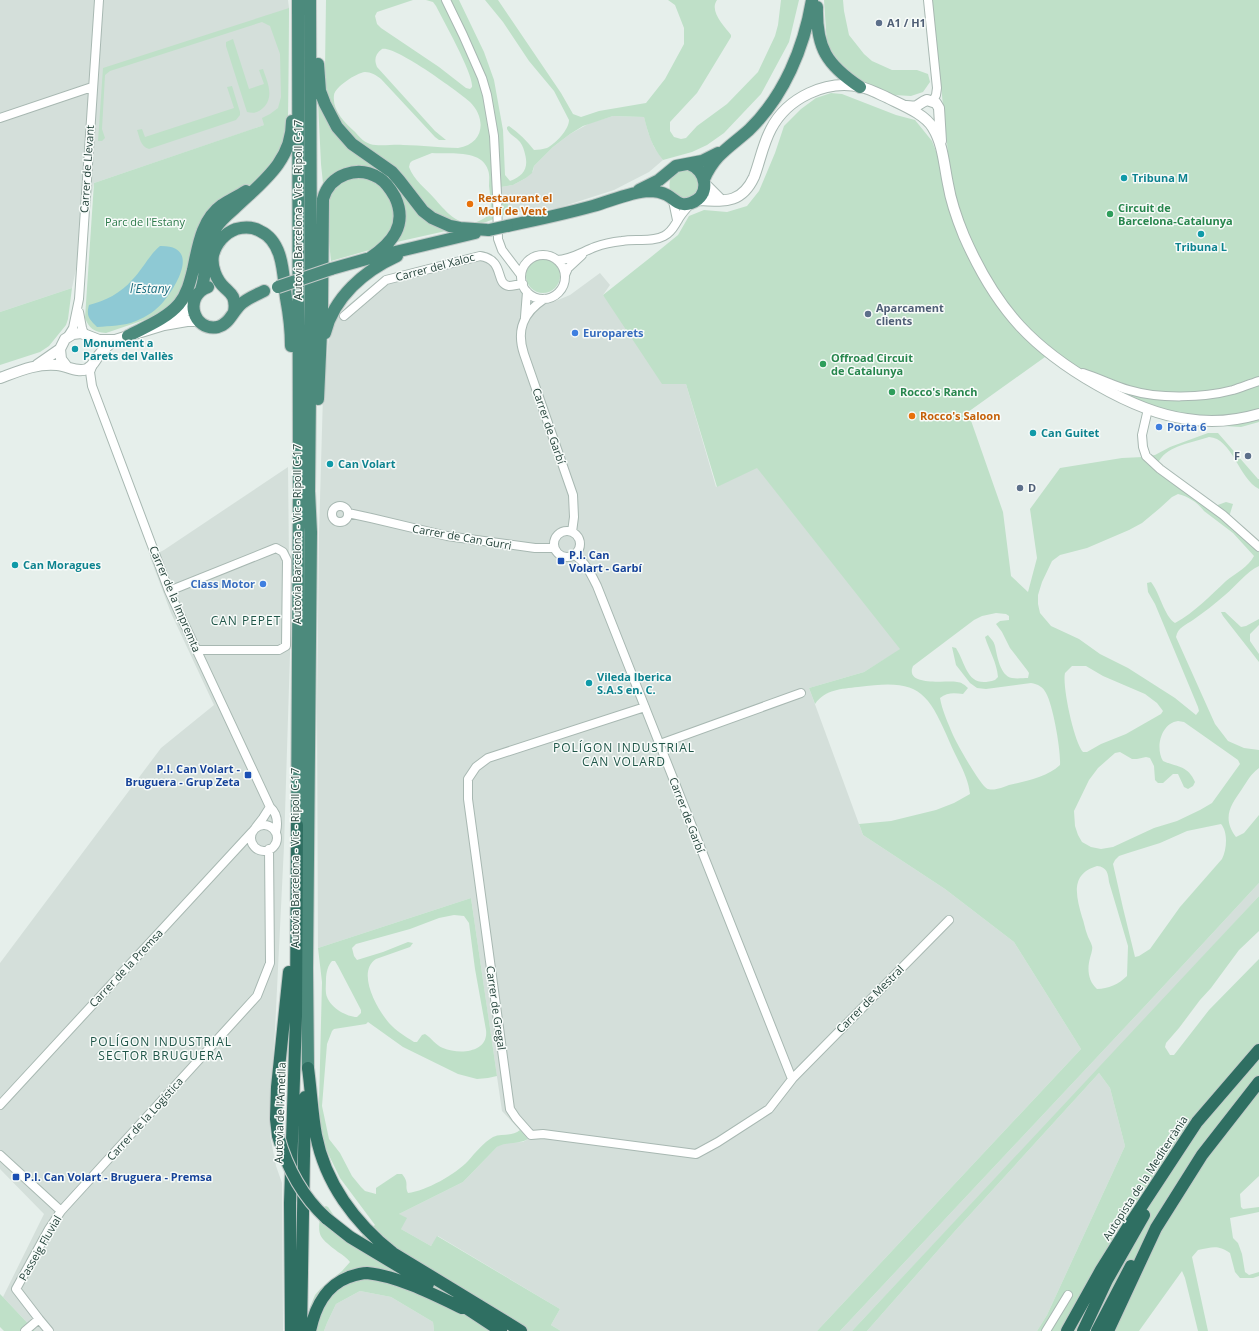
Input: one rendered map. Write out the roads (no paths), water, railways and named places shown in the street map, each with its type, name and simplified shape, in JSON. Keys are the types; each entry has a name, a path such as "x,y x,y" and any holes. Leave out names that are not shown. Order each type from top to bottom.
{"highway":[{"name":"Autovia Barcelona - Vic - Ripoll C-17","path":"298,0 304,490 311,540 307,968 308,1068"},
{"name":"Autovia Barcelona - Vic - Ripoll C-17","path":"297,896 297,825 304,490 311,293 310,0"},
{"path":"629,195 654,183 676,166 709,158 726,148 749,130 778,92 791,69 799,52 809,18 812,0"},
{"path":"817,0 817,23 821,46 826,56 842,73 860,87"},
{"path":"264,291 240,305 225,323 219,326 211,327 204,325 195,316 193,305 201,290 205,276 205,254 209,239 215,228 224,218 273,171 281,161 289,143 292,129 292,56 298,16"},
{"path":"311,27 318,47 320,91 328,112 341,133 352,144 392,172 400,180 423,211 432,218 450,226 489,230"},
{"path":"201,290 211,286 217,286 244,294 264,291 370,258 421,245 550,217 629,195 651,191 663,193 682,204 694,201 702,194 704,181 711,164 726,148"},
{"path":"689,164 695,166 700,171 704,181"},
{"path":"304,490 316,465 322,311 323,199 329,185 336,178 345,174 364,172 380,178 391,190 398,205 399,218 395,234 386,246 370,258"},
{"path":"668,173 664,184 671,198"},
{"path":"128,336 159,320 177,306 188,289 201,235 210,217 221,206 259,184"},
{"path":"234,312 234,301 217,278 213,265 213,257 218,243 226,234 242,228 254,228 265,234 274,244 280,257 291,339 294,435 304,490"},
{"path":"320,356 329,320 336,307 353,286 380,264 421,245"},
{"path":"297,896 277,1087 276,1119 278,1136 285,1160 295,1180 308,1199 326,1218 350,1237 501,1331"},
{"name":"Autovia de l'Ametlla","path":"291,1331 290,1203 296,1016 297,896"},
{"path":"1083,1331 1108,1280 1167,1178 1256,1053"},
{"name":"Autopista de la Mediterrània","path":"1067,1331 1101,1270 1197,1122 1256,1053"},
{"path":"301,1331 305,1099 308,1068"},
{"path":"308,1068 316,1135 320,1150 333,1183 344,1204 378,1241 392,1253 521,1331"},
{"path":"1097,1331 1136,1257 1202,1155 1259,1082"},
{"path":"1108,1331 1156,1228"},
{"path":"310,1331 316,1308 325,1293 343,1279 367,1273 406,1284 478,1316"}],"street":[{"name":"Carrer de Llevant","path":"68,336 73,328 78,307 99,0"},
{"path":"446,0 482,78 487,95 494,136 498,239 502,250 521,275"},
{"path":"928,0 937,88 933,101"},
{"path":"557,260 564,260 595,247 624,240 660,238 672,231 677,220 694,201 736,199 751,184 771,129 789,106 811,92 822,88 838,86 860,87 898,104 914,107 922,114 933,120 938,114"},
{"path":"0,118 92,87"},
{"path":"922,114 927,100 933,101 939,108 938,114 940,120 942,151 952,203 964,236 982,274 1023,329 1036,342 1077,373 1117,395 1148,409 1171,417 1204,421 1223,421 1259,414"},
{"path":"922,114 935,132 942,151"},
{"path":"704,181 721,200"},
{"path":"671,198 677,220"},
{"path":"565,275 568,268 585,252"},
{"path":"524,320 533,307 561,290 565,280 564,270 557,260 553,257 543,255 534,257 530,260 524,266 521,275 522,284 527,292 535,297 544,299"},
{"name":"Carrer del Xaloc","path":"344,316 386,280 480,256 486,257 496,265 501,280 505,284 510,286 522,284"},
{"path":"509,258 530,260"},
{"name":"Carrer de Garbí","path":"527,292 521,332 521,346 573,495 574,517 572,532"},
{"path":"164,325 181,315 193,305"},
{"path":"78,307 80,319 87,335 98,348 90,372 92,386"},
{"path":"92,386 86,378 72,369 61,359 60,349 68,336 77,333 99,340 115,340 164,325 187,321 199,321"},
{"path":"0,378 36,366 48,364 72,369 86,369 115,340"},
{"path":"36,366 60,349"},
{"path":"1077,373 1084,373 1130,390 1165,395 1190,396 1216,393 1232,390 1259,381"},
{"name":"Carrer de la Impremta","path":"92,386 169,591 270,806 277,816 278,825 276,832"},
{"path":"1148,409 1142,435 1143,447 1146,456 1188,490 1223,515 1259,547"},
{"name":"Carrer de Can Gurri","path":"348,514 372,518 442,535 535,548 554,548"},
{"path":"566,531 572,532 576,534 580,543 579,551 575,555 568,558 558,554 554,548 554,540 558,534 566,531"},
{"path":"169,591 276,548 284,552 287,560 286,646 279,650 196,650"},
{"name":"Carrer de Garbí","path":"575,555 587,568 597,586 792,1080"},
{"path":"660,744 801,693"},
{"name":"Carrer de Gregal","path":"645,707 488,758 476,767 468,779 468,799 510,1108 516,1118 531,1135 543,1134 696,1154 718,1142 769,1109 792,1080"},
{"path":"254,830 262,825 267,825 274,829 276,832 275,844 269,849 262,850 255,846 251,840 254,830 264,818 270,806"},
{"name":"Carrer de la Premsa","path":"0,1105 254,830"},
{"name":"Carrer de la Logística","path":"61,1211 257,996 270,963 269,849"},
{"name":"Carrer de Mestral","path":"792,1080 949,920"},
{"name":"Passeig Fluvial","path":"0,1155 61,1211 49,1229 16,1289 49,1331"},
{"path":"1046,1331 1068,1295"},
{"path":"27,1329 39,1319"}],"water":[{"name":"l'Estany","path":"160,246 172,247 179,252 183,258 179,276 175,285 164,301 151,313 131,323 97,327 89,317 89,305 107,299 128,285"}],"place":[{"name":"A1 / H1","path":"879,23"},
{"name":"Tribuna M","path":"1124,178"},
{"name":"Restaurant el Molí de Vent","path":"470,204"},
{"name":"Circuit de Barcelona-Catalunya","path":"1110,214"},
{"name":"Tribuna L","path":"1201,234"},
{"name":"Aparcament clients","path":"868,314"},
{"name":"Europarets","path":"575,333"},
{"name":"Monument a Parets del Vallès","path":"75,349"},
{"name":"Offroad Circuit de Catalunya","path":"823,364"},
{"name":"Rocco's Ranch","path":"892,392"},
{"name":"Rocco's Saloon","path":"912,416"},
{"name":"Porta 6","path":"1159,427"},
{"name":"Can Guitet","path":"1033,433"},
{"name":"F","path":"1248,456"},
{"name":"Can Volart","path":"330,464"},
{"name":"D","path":"1020,488"},
{"name":"P.I. Can Volart - Garbí","path":"561,561"},
{"name":"Can Moragues","path":"15,565"},
{"name":"Class Motor","path":"263,584"},
{"name":"Vileda Iberica S.A.S en. C.","path":"589,683"},
{"name":"P.I. Can Volart - Bruguera - Grup Zeta","path":"248,775"},
{"name":"P.I. Can Volart - Bruguera - Premsa","path":"16,1177"}],"district":[{"name":"CAN PEPET","path":"246,621"},
{"name":"POLÍGON INDUSTRIAL CAN VOLARD","path":"624,755"},
{"name":"POLÍGON INDUSTRIAL SECTOR BRUGUERA","path":"161,1049"}],"park label":[{"name":"Parc de l'Estany","path":"145,222"}]}
